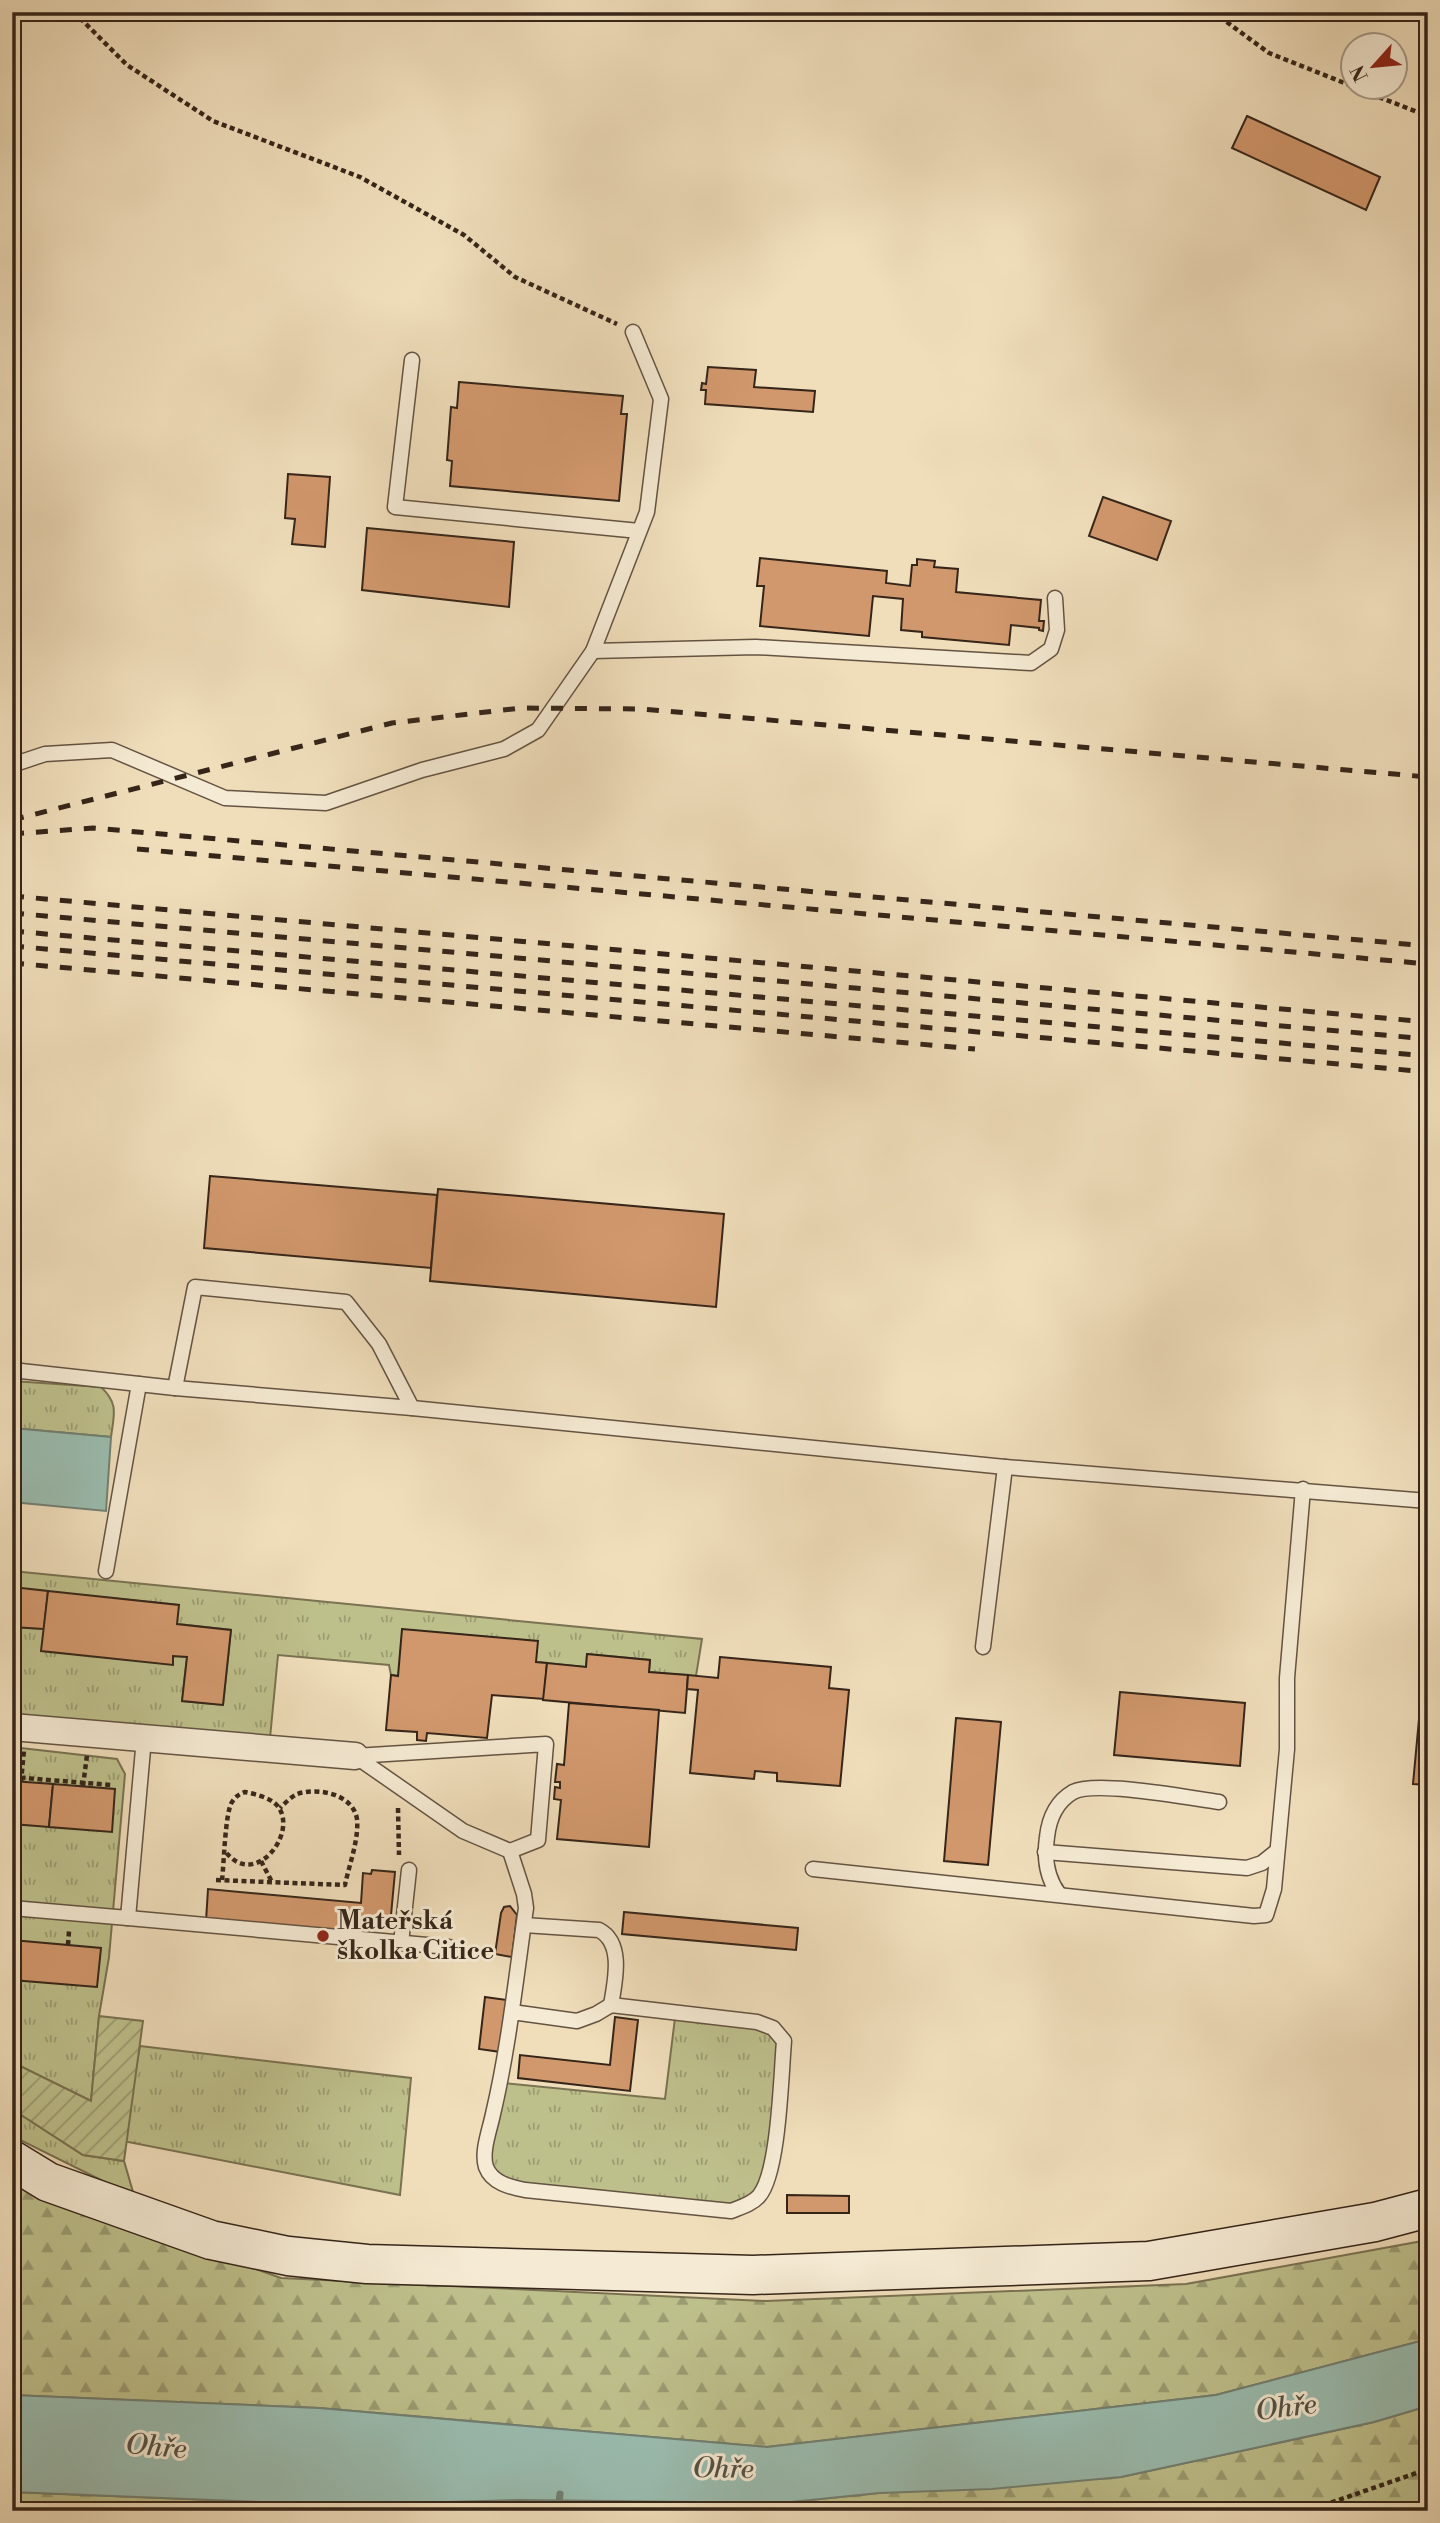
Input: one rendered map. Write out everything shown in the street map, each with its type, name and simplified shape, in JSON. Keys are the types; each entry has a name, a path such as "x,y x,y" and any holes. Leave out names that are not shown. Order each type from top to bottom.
{"street":[{"path":"19,1728 355,1756"},
{"path":"12,2160 48,2182 211,2240 288,2256 367,2264 752,2275 1149,2261 1375,2222 1428,2208"}],"lane":[{"path":"12,765 45,754 112,750 225,798 326,803 422,770 503,749 538,730 593,651 647,512 662,399 633,332"},
{"path":"412,360 395,507 639,531"},
{"path":"593,651 756,647 1031,663 1051,649 1057,630 1055,598"},
{"path":"176,1388 195,1287 346,1302 379,1344 412,1408"},
{"path":"12,1370 1005,1468 1303,1489 1428,1501"},
{"path":"106,1571 139,1384"},
{"path":"982,1647 1005,1468"},
{"path":"813,1869 1254,1916 1266,1915 1274,1889 1287,1749 1287,1678 1303,1489"},
{"path":"128,1918 144,1738"},
{"path":"546,1744 538,1840 510,1851 463,1831 355,1756 546,1744"},
{"path":"1059,1894 1047,1870 1045,1852 1048,1828 1053,1811 1074,1791 1118,1788 1219,1802"},
{"path":"510,1851 526,1908 524,1925 512,2012 505,2064 485,2159 486,2169 496,2181 510,2188 731,2211 748,2205 760,2195 772,2167 784,2041 773,2028 757,2022 611,2005 577,2021 512,2012"},
{"path":"1045,1852 1247,1868 1262,1863 1278,1851"},
{"path":"401,1943 409,1873"},
{"path":"12,1908 449,1947"},
{"path":"524,1925 599,1930 607,1935 615,1949 615,1984 611,2005"}],"path":[{"path":"74,12 127,65 213,121 360,177 464,235 515,277 633,332"},
{"path":"1213,12 1269,54 1338,81"},
{"path":"1419,12 1428,21"},
{"path":"1392,102 1428,116"},
{"path":"19,1728 21,1780"},
{"path":"12,1777 21,1780 111,1785"},
{"path":"225,1851 233,1862 246,1866 256,1865 275,1848 281,1837 283,1821 279,1808 257,1795 245,1792 237,1796 227,1814 225,1851 219,1880 345,1885 357,1830 352,1807 332,1793 299,1793 279,1808"},
{"path":"408,1793 397,1809 399,1864 409,1873"},
{"path":"261,1861 272,1882"},
{"path":"1307,2511 1428,2469"}],"green space":[{"path":"12,1381 101,1387 113,1404 111,1437 12,1428"},
{"path":"12,1571 702,1639 696,1676 649,1672 650,1660 587,1654 586,1667 536,1662 398,1676 391,1675 389,1665 278,1655 270,1738 12,1715 12,1627 44,1629 173,1664 173,1656 187,1657 182,1701 223,1705 231,1630 177,1624 178,1605 12,1588"},
{"path":"12,1747 117,1759 125,1774 109,1957 99,2016 91,2101 12,2062"},
{"path":"99,2016 143,2021 124,2161 83,2155 12,2109 12,2062 91,2101"},
{"path":"675,2018 758,2028 771,2034 779,2044 767,2168 756,2192 732,2206 509,2183 492,2166 490,2149 504,2083 665,2099"},
{"path":"140,2046 411,2078 400,2195 123,2141"},
{"path":"12,2109 83,2155 124,2161 133,2192 105,2182 12,2136"},
{"path":"12,2179 30,2189 281,2278 766,2301 1186,2284 1428,2240 1428,2339 1216,2395 767,2447 319,2408 12,2395"},
{"path":"1428,2406 1428,2511 12,2511 12,2492 338,2505 519,2500 781,2503 879,2493 1121,2477 1374,2422"}],"water":[{"path":"12,1428 111,1437 106,1511 12,1502"},
{"name":"Ohře","path":"1428,2339 1428,2406 1374,2422 1121,2477 992,2489 879,2493 781,2503 519,2500 338,2505 12,2492 12,2395 319,2408 767,2447 1216,2395"}],"building":[{"path":"1247,116 1380,177 1366,210 1232,148"},
{"path":"708,367 756,370 754,387 815,391 813,412 705,404 706,390 701,390 702,383 706,384"},
{"path":"459,382 623,396 621,414 627,414 619,501 450,486 452,461 447,460 451,407 457,408"},
{"path":"288,474 330,477 325,547 292,544 295,519 285,518"},
{"path":"1103,497 1171,521 1157,560 1089,536"},
{"path":"367,528 514,542 509,607 362,590"},
{"path":"760,558 887,571 886,583 910,586 912,565 917,565 917,559 935,561 934,567 958,569 956,592 1041,600 1039,621 1044,621 1043,631 1039,628 1011,625 1009,645 922,637 922,632 901,630 903,599 873,596 869,636 760,626 764,586 757,586"},
{"path":"210,1176 437,1195 431,1268 204,1248"},
{"path":"438,1189 724,1214 716,1307 430,1281"},
{"path":"12,1587 48,1591 44,1629 12,1627"},
{"path":"48,1591 179,1605 177,1624 231,1630 223,1705 182,1701 187,1657 173,1656 173,1665 41,1651"},
{"path":"402,1629 538,1641 536,1662 547,1663 544,1699 492,1695 487,1738 427,1733 426,1741 417,1740 417,1732 386,1730 391,1675 398,1676"},
{"path":"587,1654 650,1660 649,1672 688,1675 685,1713 543,1700 547,1663 586,1667"},
{"path":"720,1657 831,1667 829,1688 849,1690 840,1786 777,1781 777,1773 755,1771 754,1779 690,1773 698,1690 687,1689 688,1675 718,1678"},
{"path":"1120,1692 1245,1703 1240,1766 1114,1755"},
{"path":"569,1703 659,1710 649,1847 557,1839 561,1800 554,1799 555,1787 560,1788 560,1782 555,1782 557,1764 564,1765"},
{"path":"956,1718 1001,1722 988,1865 944,1861"},
{"path":"1419,1719 1428,1720 1428,1785 1413,1784"},
{"path":"12,1781 53,1784 49,1827 12,1824"},
{"path":"53,1784 115,1789 112,1832 49,1827"},
{"path":"372,1870 395,1872 390,1926 372,1924 371,1935 206,1921 208,1889 361,1903 363,1873 371,1874"},
{"path":"510,1906 517,1915 512,1957 495,1954 501,1913 504,1907"},
{"path":"624,1912 798,1928 796,1950 622,1934"},
{"path":"12,1940 101,1948 97,1987 12,1980"},
{"path":"485,1997 507,2000 501,2052 479,2049"},
{"path":"615,2017 638,2020 630,2091 518,2078 520,2055 610,2065"},
{"path":"787,2195 849,2196 849,2213 787,2213"}],"waterway":[{"path":"558,2511 560,2494"}],"railway":[{"path":"12,820 392,723 521,708 641,709 1428,777"},
{"path":"12,834 93,828 1428,946"},
{"path":"137,849 1428,964"},
{"path":"12,896 1428,1022"},
{"path":"12,913 1428,1039"},
{"path":"12,931 1428,1056"},
{"path":"12,946 1428,1072"},
{"path":"12,963 975,1049"}],"place":[{"name":"Mateřská školka Citice","path":"323,1936"}]}
